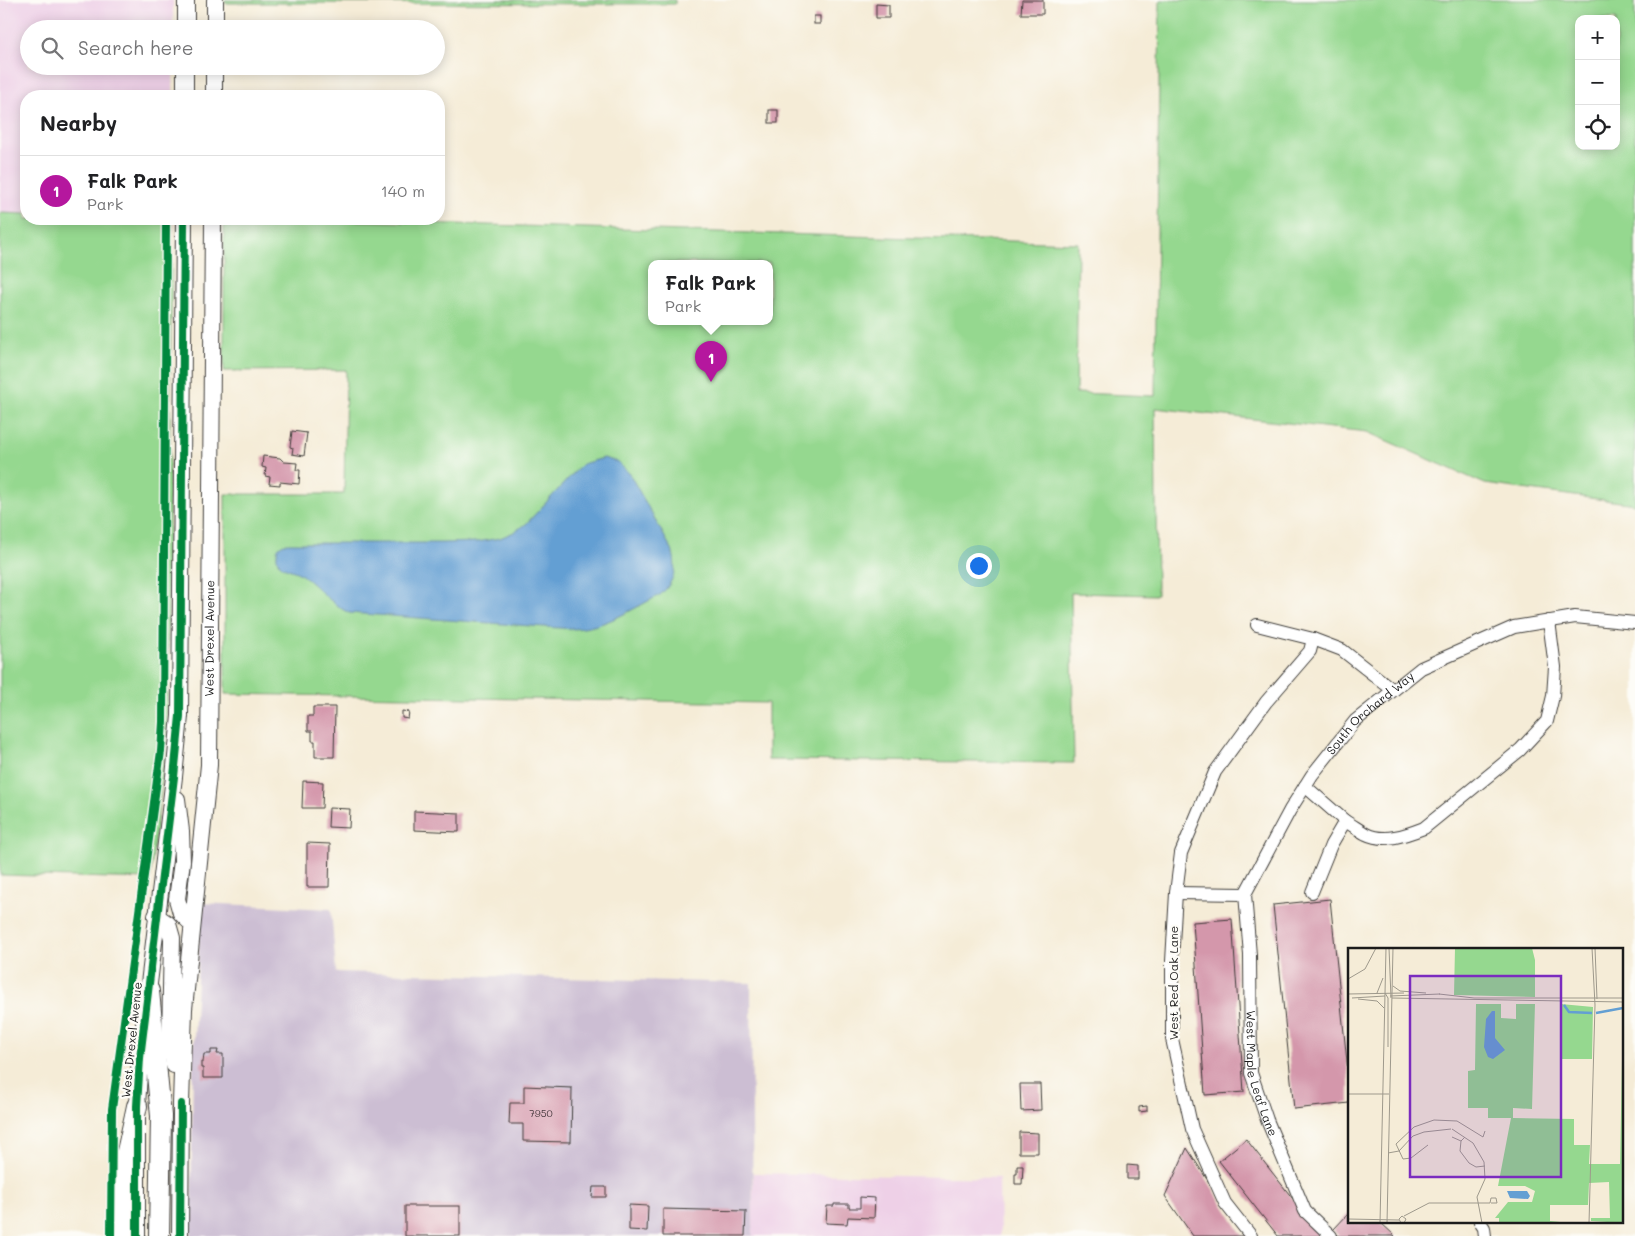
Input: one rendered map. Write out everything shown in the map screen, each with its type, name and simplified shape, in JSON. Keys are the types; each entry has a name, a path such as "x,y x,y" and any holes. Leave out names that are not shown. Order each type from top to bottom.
{"main road":[{"path":"149,991 161,1116 159,1236"},
{"path":"123,1236 125,1162 137,1106"}],"street":[{"path":"186,0 186,20"},
{"path":"214,20 215,0"},
{"path":"185,75 185,90"},
{"path":"214,75 214,90"},
{"name":"West Drexel Avenue","path":"136,1236 137,1106 140,1058 180,716 184,225"},
{"name":"West Drexel Avenue","path":"180,1236 184,1009 209,765 213,225"},
{"name":"South Orchard Way","path":"1245,894 1305,786 1355,721 1421,668 1514,627 1575,617 1635,623"},
{"path":"1305,786 1346,821 1367,835 1388,838 1405,835 1424,828 1520,750 1547,721 1553,696 1555,667 1549,621"},
{"path":"1257,625 1313,639 1342,650 1393,690"},
{"name":"West Red Oak Lane","path":"1251,1236 1226,1203 1192,1129 1172,1039 1172,962 1176,893 1181,853 1215,772 1266,702 1310,651 1313,639"},
{"path":"174,777 181,831 182,861 177,899 181,913 192,924"},
{"path":"1312,892 1331,845 1346,821"},
{"path":"1176,893 1245,894"},
{"name":"West Maple Leaf Lane","path":"1245,894 1250,955 1251,1072 1267,1120 1305,1210 1331,1236"},
{"path":"156,916 168,924 172,938 170,1038 181,1104"},
{"path":"1481,1224 1485,1236"}],"shaded area":[{"path":"0,0 173,0 173,20 20,20 20,75 173,75 173,90 20,90 20,214 0,213"},
{"path":"201,903 331,909 336,972 751,983 753,1236 191,1236 193,1057"},
{"path":"753,1173 999,1178 1000,1236 753,1236"}],"green space":[{"path":"225,0 675,0 675,4 225,3"},
{"path":"1160,0 1635,0 1635,504 1485,484 1367,432 1155,408 1157,595 1071,593 1074,763 768,760 768,703 225,694 225,494 344,494 346,370 224,371 224,225 445,224 1078,243 1076,393 1155,396"},
{"path":"0,213 20,214 20,225 172,225 167,738 150,879 0,875"}],"water":[{"path":"604,458 617,462 629,473 672,550 675,569 672,580 660,595 618,617 596,625 573,629 349,613 336,605 299,573 282,566 277,559 278,549 287,543 442,543 477,542 500,538 526,524 582,464"}],"building":[{"path":"1022,0 1043,0 1043,14 1021,14"},
{"path":"876,4 889,5 889,18 876,18"},
{"path":"814,16 820,16 820,24 814,24"},
{"path":"769,110 778,110 778,123 769,123"},
{"path":"292,431 307,433 304,456 292,454 293,448 290,447"},
{"path":"263,456 280,458 284,462 297,463 296,470 300,470 299,484 280,482 280,485 269,484 270,477 265,476 266,468 262,467"},
{"path":"313,707 335,707 334,757 315,757 315,741 312,741 312,731 308,731 308,716 313,716"},
{"path":"402,711 409,712 408,719 402,718"},
{"path":"303,781 323,782 322,808 302,808"},
{"path":"329,808 350,809 349,828 328,827"},
{"path":"414,811 459,813 459,832 414,830"},
{"path":"307,843 330,844 329,887 307,887"},
{"path":"1330,899 1348,1071 1348,1103 1294,1109 1273,905"},
{"path":"1232,919 1244,1092 1205,1095 1193,922"},
{"path":"211,1050 218,1050 217,1054 223,1054 223,1078 203,1078 201,1062 203,1062 204,1054 211,1054"},
{"path":"1020,1084 1040,1084 1041,1110 1021,1111"},
{"path":"524,1086 572,1088 571,1142 523,1141 523,1124 509,1124 510,1103 524,1103"},
{"path":"1147,1106 1147,1111 1139,1112 1139,1107"},
{"path":"1019,1132 1038,1133 1038,1153 1019,1153"},
{"path":"1246,1139 1322,1236 1278,1236 1219,1161"},
{"path":"1187,1148 1243,1236 1193,1236 1165,1196"},
{"path":"1127,1165 1138,1166 1138,1179 1127,1179"},
{"path":"1017,1166 1023,1166 1022,1184 1015,1184"},
{"path":"593,1187 606,1187 606,1197 592,1197"},
{"path":"860,1197 875,1198 874,1218 848,1217 847,1224 826,1223 827,1206 849,1204 849,1208 860,1208"},
{"path":"629,1205 648,1206 647,1231 629,1230"},
{"path":"405,1206 460,1206 460,1236 405,1236"},
{"path":"663,1209 746,1211 745,1236 663,1236"},
{"path":"1348,1214 1348,1224 1382,1224 1395,1236 1339,1236 1333,1230"}],"cycle path":[{"path":"111,1236 112,1109 161,751 163,722 166,225"},
{"path":"137,1236 137,1106 140,1058 180,716 184,225"},
{"path":"180,1236 181,1104"}],"place":[{"name":"Falk Park","path":"711,382"}]}
